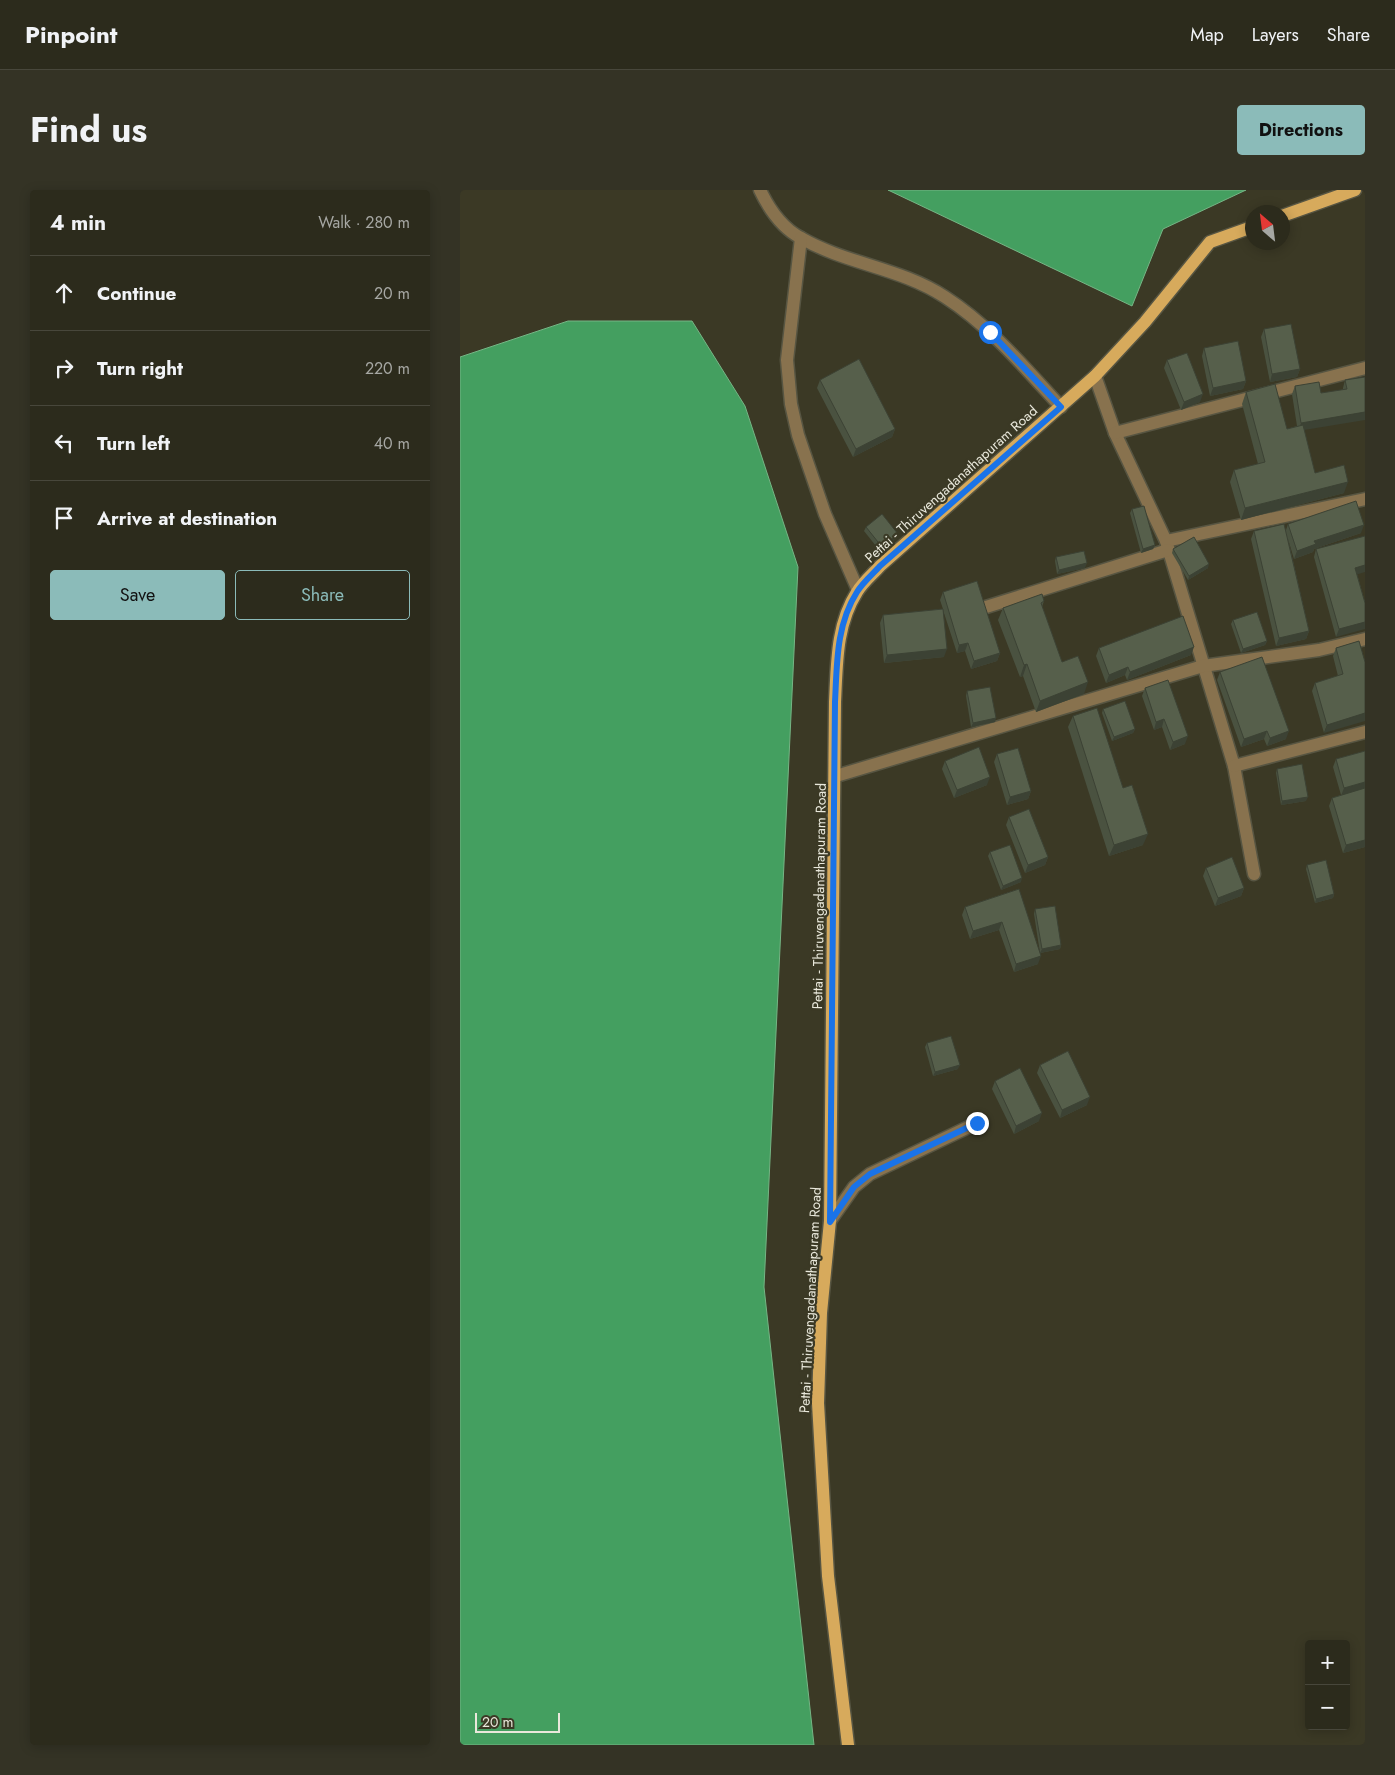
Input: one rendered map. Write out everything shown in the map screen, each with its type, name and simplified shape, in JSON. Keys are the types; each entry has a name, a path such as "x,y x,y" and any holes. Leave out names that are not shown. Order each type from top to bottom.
{"main road":[{"path":"1290,213 1355,190"},
{"name":"Pettai - Thiruvengadanathapuram Road","path":"848,1745 828,1576 818,1403 821,1313 830,1222 837,654 841,630 858,590 880,566 1096,376 1145,322 1210,242 1245,230"}],"street":[{"path":"760,190 766,203 780,222 801,238 889,270 946,297 990,332 1061,407"},
{"path":"801,238 787,360 791,404 798,435 825,514 858,590"},
{"path":"1115,433 1365,368"},
{"path":"1096,376 1115,433 1167,545 1234,766 1254,874"},
{"path":"986,607 1167,545 1365,499"},
{"path":"836,776 1203,666 1319,650 1365,639"},
{"path":"1234,766 1365,732"},
{"path":"830,1222 854,1187 870,1174 977,1123"}],"shaded area":[{"path":"888,190 1246,190 1163,229 1132,306"},
{"path":"568,321 692,321 745,406 798,567 764,1287 814,1745 460,1745 460,357"}],"building":[{"path":"1291,324 1300,369 1272,374 1264,329"},
{"path":"1238,341 1246,381 1213,388 1204,348"},
{"path":"1187,353 1203,394 1184,402 1167,360"},
{"path":"859,359 895,429 856,449 820,380"},
{"path":"1365,377 1365,412 1301,423 1295,386 1319,382 1321,393 1347,389 1345,380"},
{"path":"1275,384 1287,429 1303,425 1315,473 1344,465 1348,482 1245,508 1234,470 1265,462 1246,392"},
{"path":"1356,501 1364,525 1314,541 1316,544 1297,551 1288,524"},
{"path":"1144,506 1155,545 1143,549 1132,509"},
{"path":"882,514 898,534 882,547 866,527"},
{"path":"1284,524 1309,631 1279,638 1254,531"},
{"path":"1365,536 1365,565 1355,568 1365,603 1365,622 1339,629 1316,549"},
{"path":"1194,537 1209,564 1189,576 1173,549"},
{"path":"1084,551 1087,563 1059,570 1056,557"},
{"path":"977,581 1000,653 974,661 968,643 959,645 943,592"},
{"path":"1042,594 1044,601 1041,603 1062,662 1078,656 1088,682 1040,701 1027,664 1024,665 1003,608"},
{"path":"943,609 947,649 887,655 883,615"},
{"path":"1257,612 1267,641 1243,649 1233,620"},
{"path":"1183,616 1194,647 1130,672 1128,667 1109,675 1099,648"},
{"path":"1359,641 1365,662 1365,713 1327,725 1315,683 1343,674 1336,648"},
{"path":"1262,657 1289,731 1270,738 1267,731 1244,739 1220,672"},
{"path":"1168,680 1188,736 1173,742 1164,719 1156,722 1145,688"},
{"path":"990,687 996,718 973,723 967,691"},
{"path":"1125,701 1135,729 1114,737 1103,709"},
{"path":"1097,708 1123,788 1132,785 1148,834 1114,845 1073,716"},
{"path":"979,747 990,777 957,790 945,761"},
{"path":"1018,748 1031,791 1010,797 997,754"},
{"path":"1365,751 1365,782 1344,788 1336,759"},
{"path":"1302,764 1308,797 1282,801 1277,769"},
{"path":"1365,788 1365,840 1346,845 1332,798"},
{"path":"1029,809 1048,857 1028,865 1009,817"},
{"path":"1010,845 1022,878 1003,886 990,852"},
{"path":"1232,857 1244,888 1218,898 1206,868"},
{"path":"1326,860 1334,894 1316,899 1307,865"},
{"path":"1019,889 1041,956 1016,964 1002,922 973,931 965,907"},
{"path":"1055,906 1061,945 1042,949 1035,909"},
{"path":"951,1036 960,1065 935,1072 927,1043"},
{"path":"1068,1051 1090,1097 1062,1110 1040,1065"},
{"path":"1020,1068 1042,1113 1016,1126 995,1081"}],"route":[{"path":"977,1123 870,1174 854,1187 830,1222 836,776 835,702 837,654 841,630 858,590 880,566 1061,407 990,332"}]}
